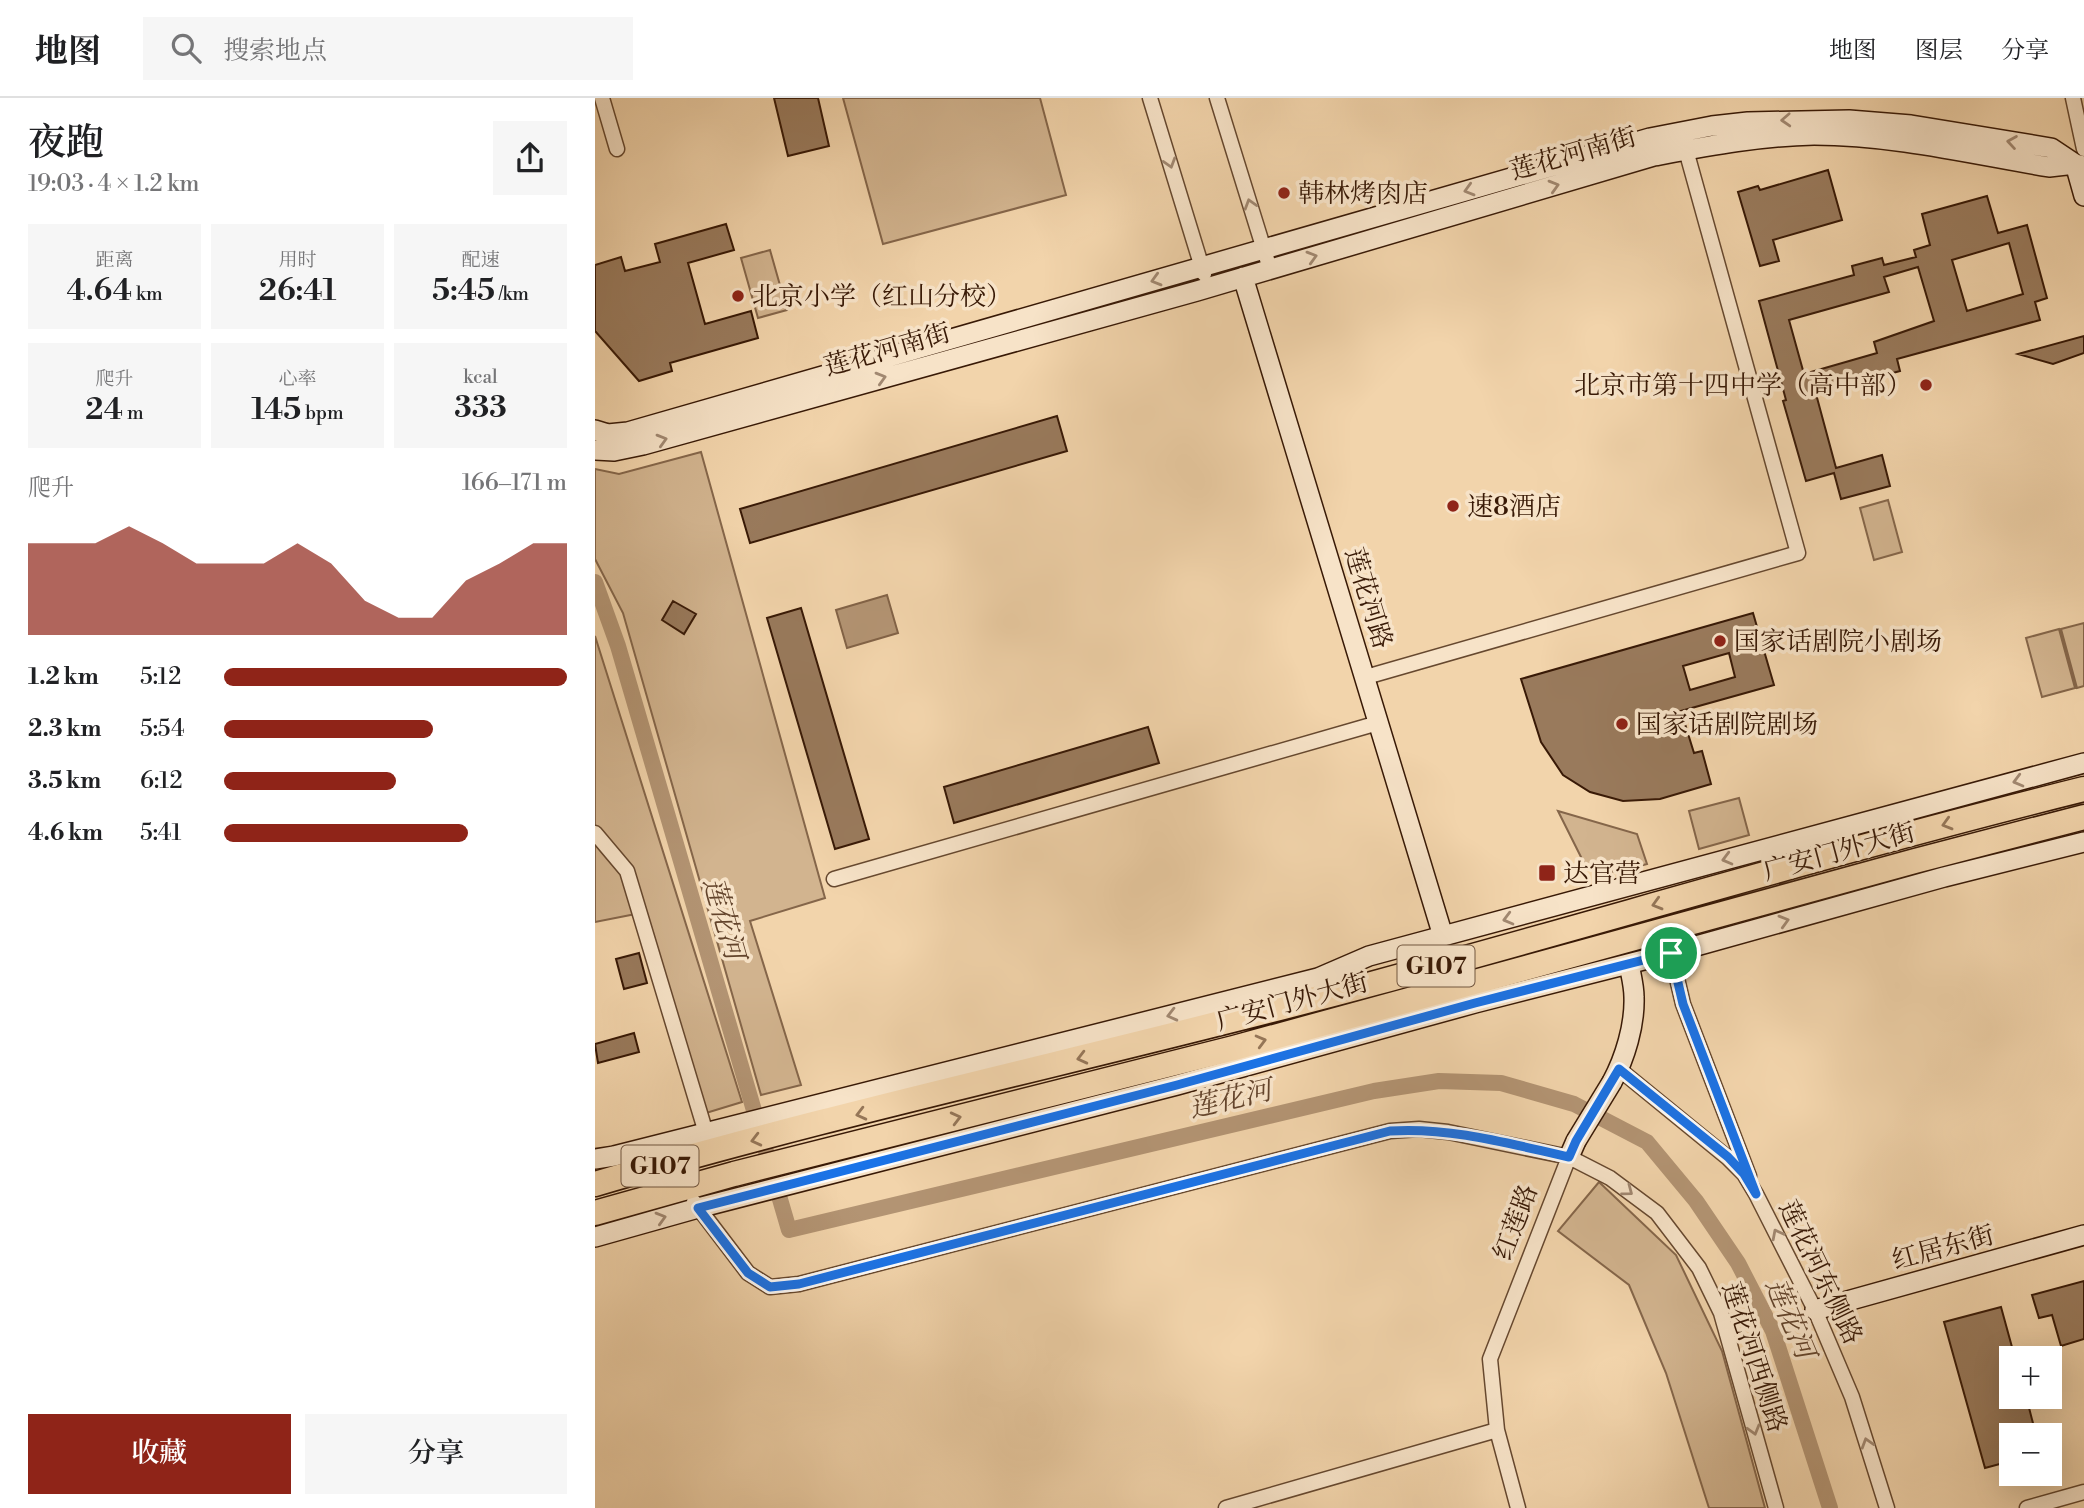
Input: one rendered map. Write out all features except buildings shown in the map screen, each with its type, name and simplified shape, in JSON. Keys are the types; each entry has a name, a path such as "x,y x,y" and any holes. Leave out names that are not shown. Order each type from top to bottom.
{"highway":[{"name":"广安门外大街","path":"595,1184 635,1172 719,1137 1375,983 1965,818 2084,789"},
{"name":"广安门外大街","path":"595,1213 685,1186 1209,1055 1680,926 1847,892 2084,817"},
{"path":"1671,953 1680,926"},
{"path":"1610,946 1624,956 1629,964"}],"street":[{"path":"602,98 617,149"},
{"path":"1150,98 1208,287"},
{"path":"1217,98 1270,269"},
{"path":"2073,98 2084,196"},
{"name":"莲花河南街","path":"595,450 614,451 643,445 1208,287 1654,156 1683,141 1748,122 1849,120 1911,125 2051,148 2081,159"},
{"name":"莲花河南街","path":"595,430 608,434 628,432 1650,138 1683,141"},
{"path":"1366,677 1798,552 1683,141"},
{"name":"莲花河路","path":"1243,277 1443,936"},
{"path":"834,879 1378,723"},
{"name":"广安门外大街","path":"784,1123 1318,978 1369,956 2084,763"},
{"path":"595,834 627,871 719,1137 605,1158"},
{"name":"广安门外大街","path":"595,1237 1671,953 1847,892 2084,842"},
{"path":"1671,953 1683,1004 1756,1194"},
{"name":"红莲路","path":"1518,1508 1497,1430 1490,1359 1573,1149 1615,1076 1626,1046 1634,997 1629,964"},
{"name":"莲花河东侧路","path":"1615,1076 1728,1157 1744,1174 1815,1310 1852,1396 1887,1508"},
{"name":"莲花河西侧路","path":"685,1186 698,1208 748,1273 770,1287 799,1284 1390,1131 1419,1129 1573,1149 1657,1213 1699,1268 1720,1313 1776,1508"},
{"path":"605,1158 635,1172"},
{"name":"红居东街","path":"1815,1310 2084,1235"},
{"path":"1226,1508 1497,1430"},
{"path":"2027,1508 2060,1503 2084,1492"}],"shaded area":[{"path":"843,98 1040,98 1066,195 883,244"},
{"path":"770,250 787,310 758,318 741,258"},
{"path":"701,452 825,898 750,921 801,1085 761,1095 623,613 595,559 595,469 619,474"},
{"path":"1888,500 1902,552 1874,560 1860,508"},
{"path":"887,595 898,633 847,648 836,610"},
{"path":"2084,623 2084,686 2077,688 2061,629"},
{"path":"2059,629 2075,688 2042,697 2026,638"},
{"path":"595,636 742,1102 706,1113 646,912 595,922"},
{"path":"1739,798 1749,835 1699,849 1689,811"},
{"path":"1558,811 1637,834 1647,864 1616,872 1587,869"},
{"path":"1599,1182 1676,1255 1722,1351 1765,1508 1709,1508 1666,1373 1629,1285 1558,1231"}],"waterway":[{"name":"莲花河","path":"595,582 618,646 789,1230 1374,1091 1439,1081 1501,1083 1574,1104 1647,1142 1696,1201 1738,1263 1773,1331 1830,1508"}],"place":[{"name":"韩林烤肉店","path":"1284,193"},
{"name":"北京小学（红山分校）","path":"738,296"},
{"name":"北京市第十四中学（高中部）","path":"1926,385"},
{"name":"速8酒店","path":"1453,506"},
{"name":"国家话剧院小剧场","path":"1720,641"},
{"name":"国家话剧院剧场","path":"1622,724"},
{"name":"达官营","path":"1547,873"}],"route":[{"path":"1671,953 1683,1004 1756,1194 1744,1174 1728,1157 1619,1069 1569,1157 1448,1132 1419,1129 1390,1131 799,1284 770,1287 748,1273 698,1208 1177,1085 1475,1003 1671,953"}]}
